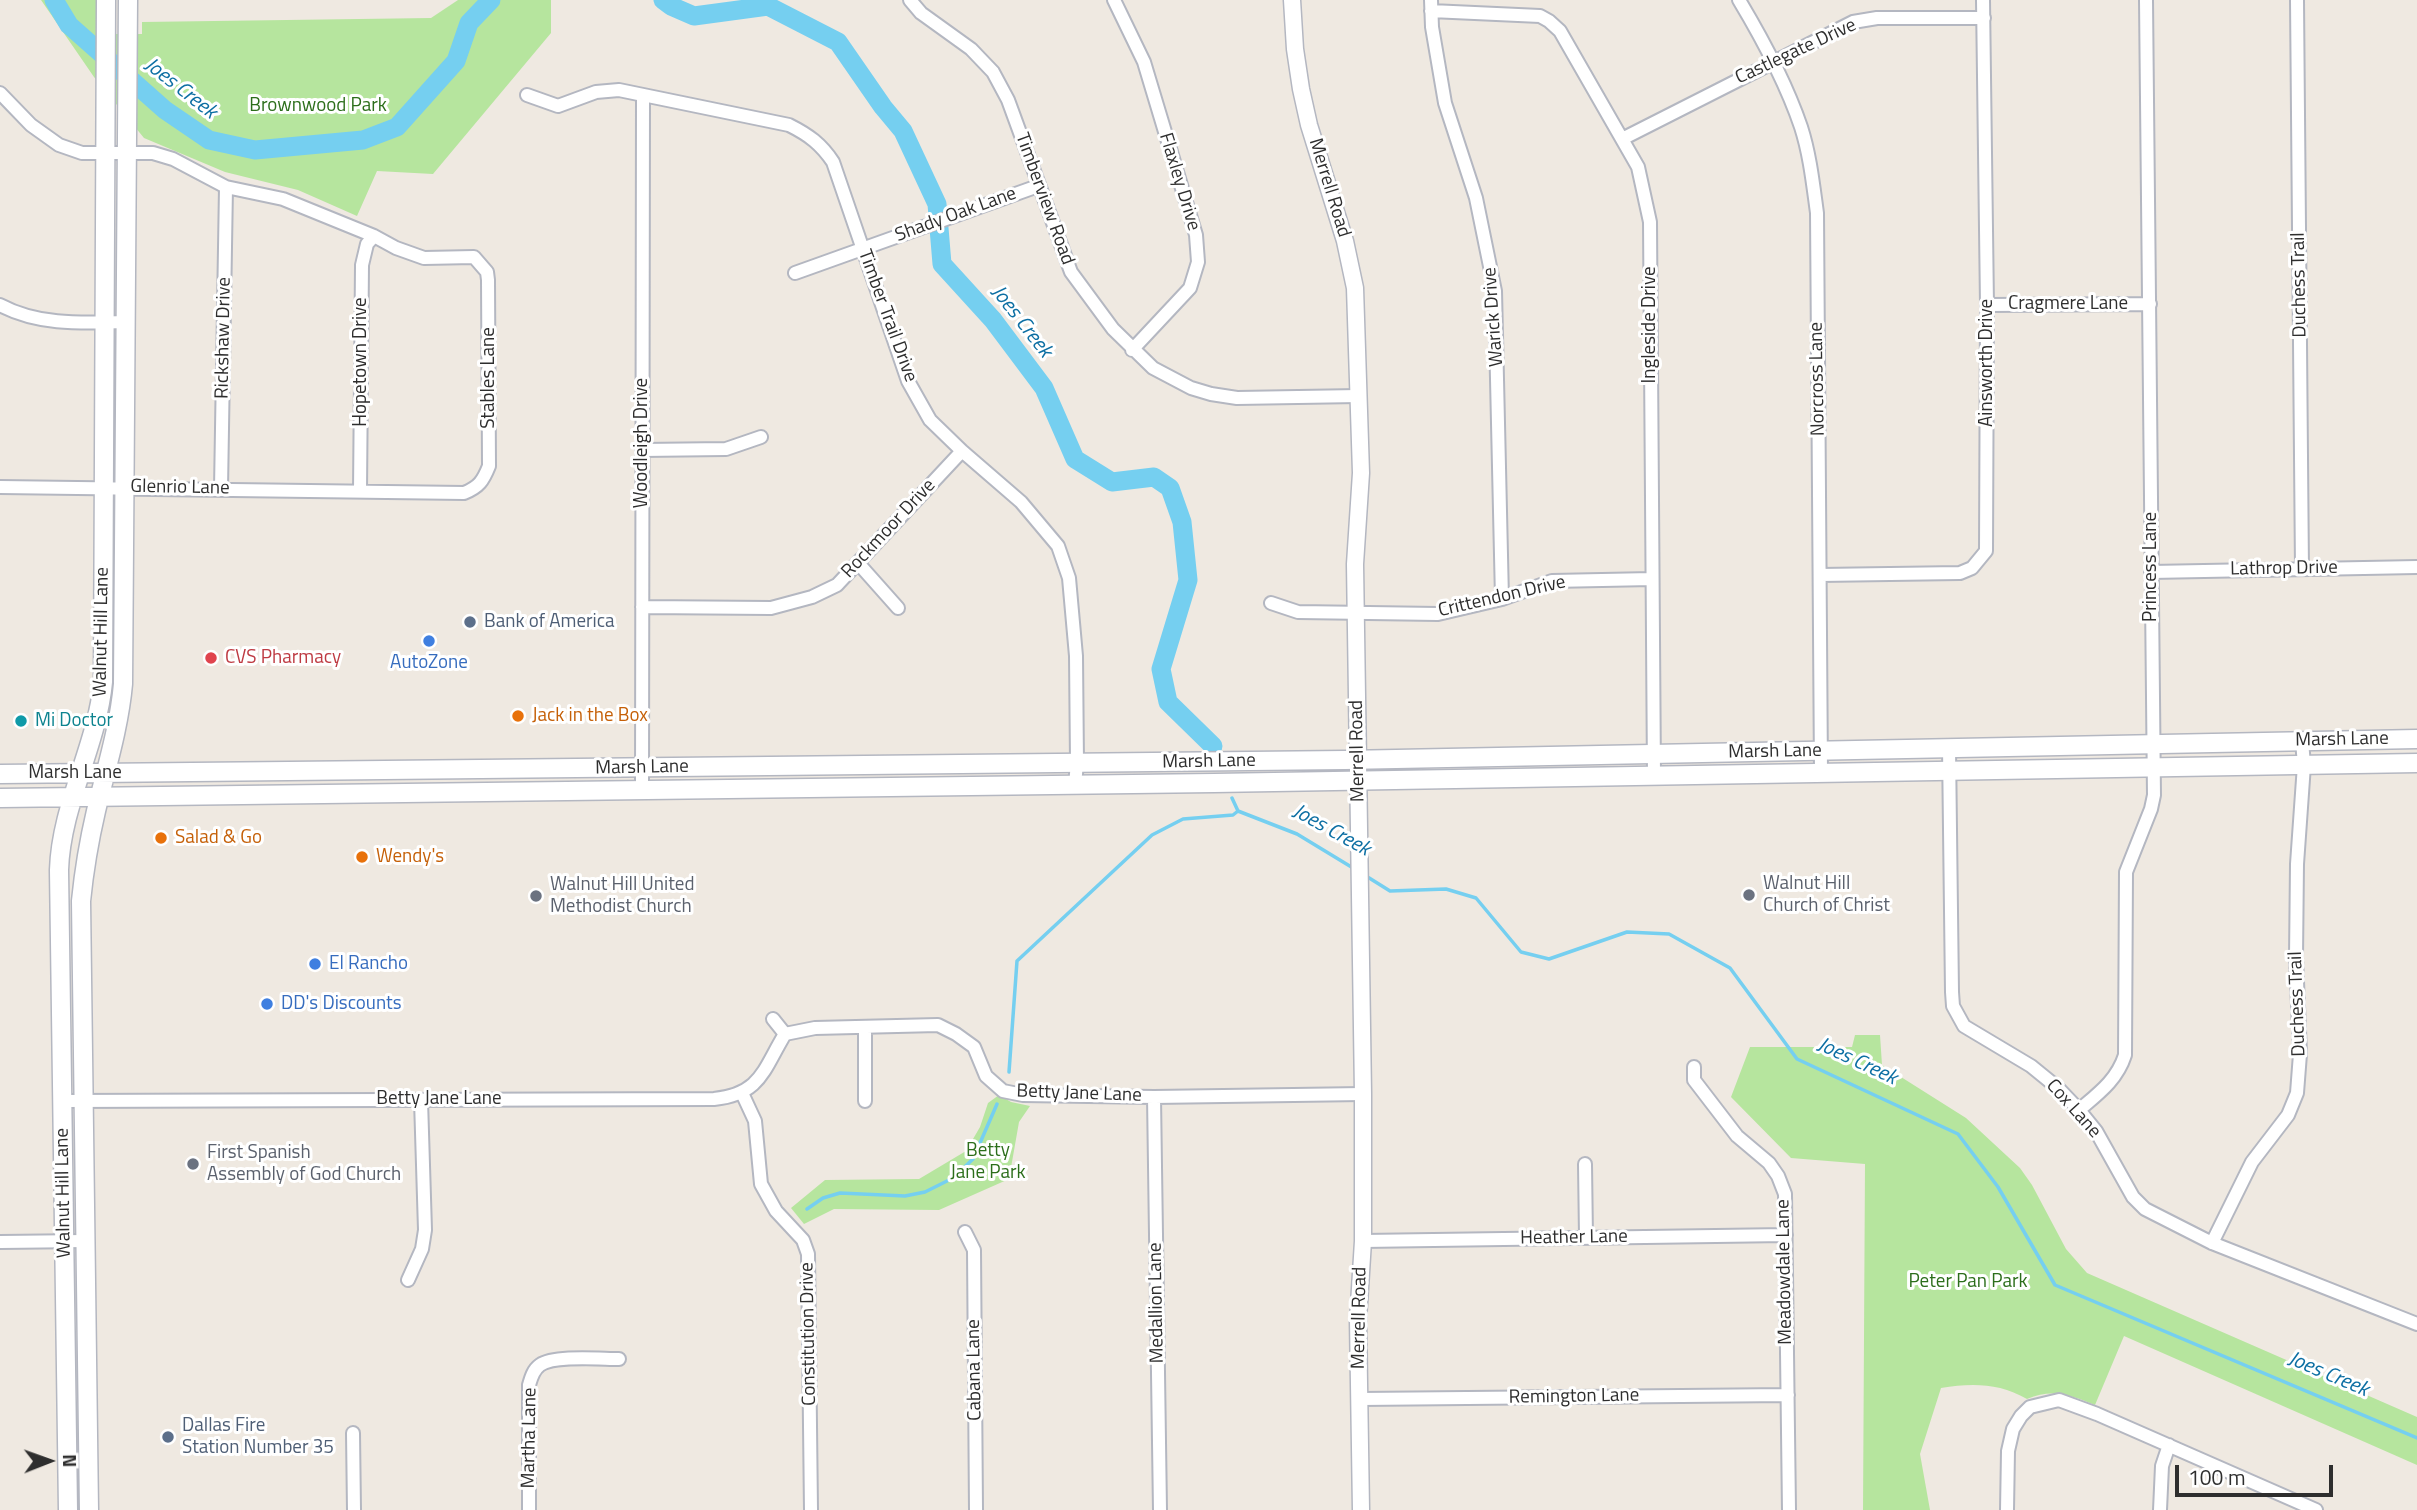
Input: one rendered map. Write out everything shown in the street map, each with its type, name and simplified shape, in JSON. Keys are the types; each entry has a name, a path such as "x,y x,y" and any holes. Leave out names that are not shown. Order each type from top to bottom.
{"main road":[{"name":"Walnut Hill Lane","path":"68,1510 59,860 102,694 106,0"},
{"name":"Walnut Hill Lane","path":"89,1510 81,901 85,865 121,707 124,618 128,0"},
{"path":"103,619 124,618"},
{"name":"Marsh Lane","path":"0,774 1358,760 2410,739"},
{"path":"2410,739 2410,763"},
{"name":"Marsh Lane","path":"0,798 1358,781 2410,763"},
{"path":"852,765 852,787"},
{"path":"455,770 456,792"},
{"path":"310,793 311,771"},
{"path":"60,978 82,978"},
{"path":"66,1386 87,1385"},
{"path":"67,1444 88,1443"}],"street":[{"name":"Timberview Road","path":"909,0 921,13 971,49 993,72 1008,100 1071,272 1132,350 1153,368 1191,388 1211,394 1237,398 1359,396"},
{"name":"Flaxley Drive","path":"1114,0 1144,62 1196,235 1198,262 1190,288 1132,350"},
{"name":"Merrell Road","path":"1292,0 1301,89 1309,125 1345,241 1357,316 1361,473 1355,564 1363,1094 1363,1241 1358,1320 1361,1510"},
{"name":"Norcross Lane","path":"1739,0 1786,87 1801,128 1812,174 1816,213 1821,773"},
{"name":"Ainsworth Drive","path":"1820,575 1960,573 1980,561 1987,543 1983,0"},
{"name":"Princess Lane","path":"2079,1110 2113,1079 2121,1069 2125,1055 2126,872 2154,795 2146,0"},
{"name":"Duchess Trail","path":"2297,0 2302,569"},
{"name":"Ingleside Drive","path":"1431,6 1540,16 1549,20 1567,40 1638,167 1650,222 1654,776"},
{"name":"Warick Drive","path":"1431,6 1445,103 1476,198 1496,291 1502,599"},
{"name":"Castlegate Drive","path":"1622,139 1853,22 1877,18 1984,18"},
{"name":"Timber Trail Drive","path":"527,95 558,106 596,92 619,90 789,125 811,136 823,147 833,162 908,381 930,419 962,452 1021,502 1058,546 1069,578 1076,656 1075,785"},
{"path":"0,93 31,125 59,145 82,153 153,153 173,159 226,187 283,199 374,236"},
{"name":"Woodleigh Drive","path":"642,790 643,96"},
{"name":"Shady Oak Lane","path":"796,272 1038,186"},
{"name":"Rickshaw Drive","path":"222,489 226,187"},
{"name":"Hopetown Drive","path":"360,491 362,265 367,244 374,236"},
{"name":"Stables Lane","path":"360,491 464,493 482,482 489,466 487,272 474,257 424,258 396,248 374,236"},
{"name":"Cragmere Lane","path":"1987,305 2150,304"},
{"path":"0,305 22,315 41,319 126,321"},
{"path":"642,450 726,449 761,437"},
{"name":"Rockmoor Drive","path":"642,607 771,608 812,597 837,585 962,452"},
{"name":"Glenrio Lane","path":"0,486 360,491"},
{"path":"858,563 898,608"},
{"name":"Lathrop Drive","path":"2151,572 2417,567"},
{"name":"Crittendon Drive","path":"1271,603 1298,612 1438,614 1502,599 1552,581 1652,579"},
{"name":"Duchess Trail","path":"2212,1243 2252,1162 2288,1115 2297,1093 2300,1054 2296,957 2297,864 2304,765 2302,741"},
{"name":"Cox Lane","path":"1949,748 1952,992 1957,1016 1971,1031 2031,1066 2058,1088 2096,1131 2139,1204 2145,1209 2212,1243 2417,1324"},
{"path":"742,1093 761,1078 785,1034 773,1019"},
{"name":"Betty Jane Lane","path":"785,1034 815,1028 938,1025 974,1047 986,1076 1003,1091 1023,1095 1154,1097 1363,1094"},
{"path":"865,1027 865,1101"},
{"name":"Meadowdale Lane","path":"1694,1067 1694,1080 1737,1136 1769,1163 1778,1176 1784,1194 1789,1510"},
{"name":"Betty Jane Lane","path":"62,1101 714,1098 742,1093"},
{"name":"Constitution Drive","path":"742,1093 755,1121 761,1184 776,1211 803,1240 808,1254 811,1510"},
{"name":"Medallion Lane","path":"1154,1097 1160,1510"},
{"path":"408,1280 422,1249 425,1230 421,1100"},
{"path":"1584,1164 1586,1237"},
{"name":"Cabana Lane","path":"965,1231 974,1250 976,1510"},
{"name":"Heather Lane","path":"1363,1241 1786,1235"},
{"path":"0,1242 85,1241"},
{"name":"Martha Lane","path":"529,1510 531,1375 551,1360 619,1359"},
{"name":"Remington Lane","path":"1360,1399 1787,1395"},
{"path":"2007,1510 2008,1451 2013,1429 2030,1407 2059,1400 2316,1510"},
{"path":"353,1433 354,1510"},
{"path":"2160,1510 2162,1466 2169,1445"}],"green space":[{"name":"Brownwood Park","path":"41,0 97,0 98,34 142,34 142,22 431,18 458,0 551,0 551,33 433,174 377,171 357,216 298,190 225,172 144,138 94,77"},
{"name":"Peter Pan Park","path":"1855,1035 1880,1035 1882,1065 1966,1118 2020,1168 2066,1249 2087,1273 2417,1417 2417,1465 2124,1336 2095,1405 2053,1393 2027,1399 1996,1387 1964,1385 1941,1388 1920,1454 1930,1510 1863,1510 1865,1164 1791,1158 1731,1097 1750,1047 1852,1047"},
{"name":"Betty Jane Park","path":"999,1095 1011,1102 1030,1106 1019,1122 1009,1179 939,1210 834,1209 804,1224 791,1208 825,1180 919,1179 966,1151 980,1127 988,1103"}],"waterway":[{"name":"Joes Creek","path":"54,0 69,25 165,110 209,140 255,150 363,140 397,127 456,61 469,23 491,0"},
{"name":"Joes Creek","path":"663,0 694,16 768,6 838,42 903,131 937,204 942,264 993,320 1044,388 1075,459 1112,482 1154,477 1170,488 1182,522 1188,580 1161,669 1168,702 1213,746"},
{"name":"Joes Creek","path":"1232,798 1238,811 1297,834 1353,868"},
{"path":"1009,1072 1017,961 1152,835 1183,819 1233,815 1238,811"},
{"name":"Joes Creek","path":"1366,876 1390,891 1446,889 1476,898 1521,952 1549,959 1627,932 1669,934 1730,968 1797,1059 1958,1134 1998,1187 2055,1285 2417,1438"},
{"path":"807,1209 823,1198 840,1193 905,1196 925,1192 953,1178 973,1159 997,1104"}],"place":[{"name":"Bank of America","path":"470,622"},
{"name":"AutoZone","path":"429,641"},
{"name":"CVS Pharmacy","path":"211,658"},
{"name":"Jack in the Box","path":"518,716"},
{"name":"Mi Doctor","path":"21,721"},
{"name":"Salad & Go","path":"161,838"},
{"name":"Wendy's","path":"362,857"},
{"name":"Walnut Hill Church of Christ","path":"1749,895"},
{"name":"Walnut Hill United Methodist Church","path":"536,896"},
{"name":"El Rancho","path":"315,964"},
{"name":"DD's Discounts","path":"267,1004"},
{"name":"First Spanish Assembly of God Church","path":"193,1164"},
{"name":"Dallas Fire Station Number 35","path":"168,1437"}]}
